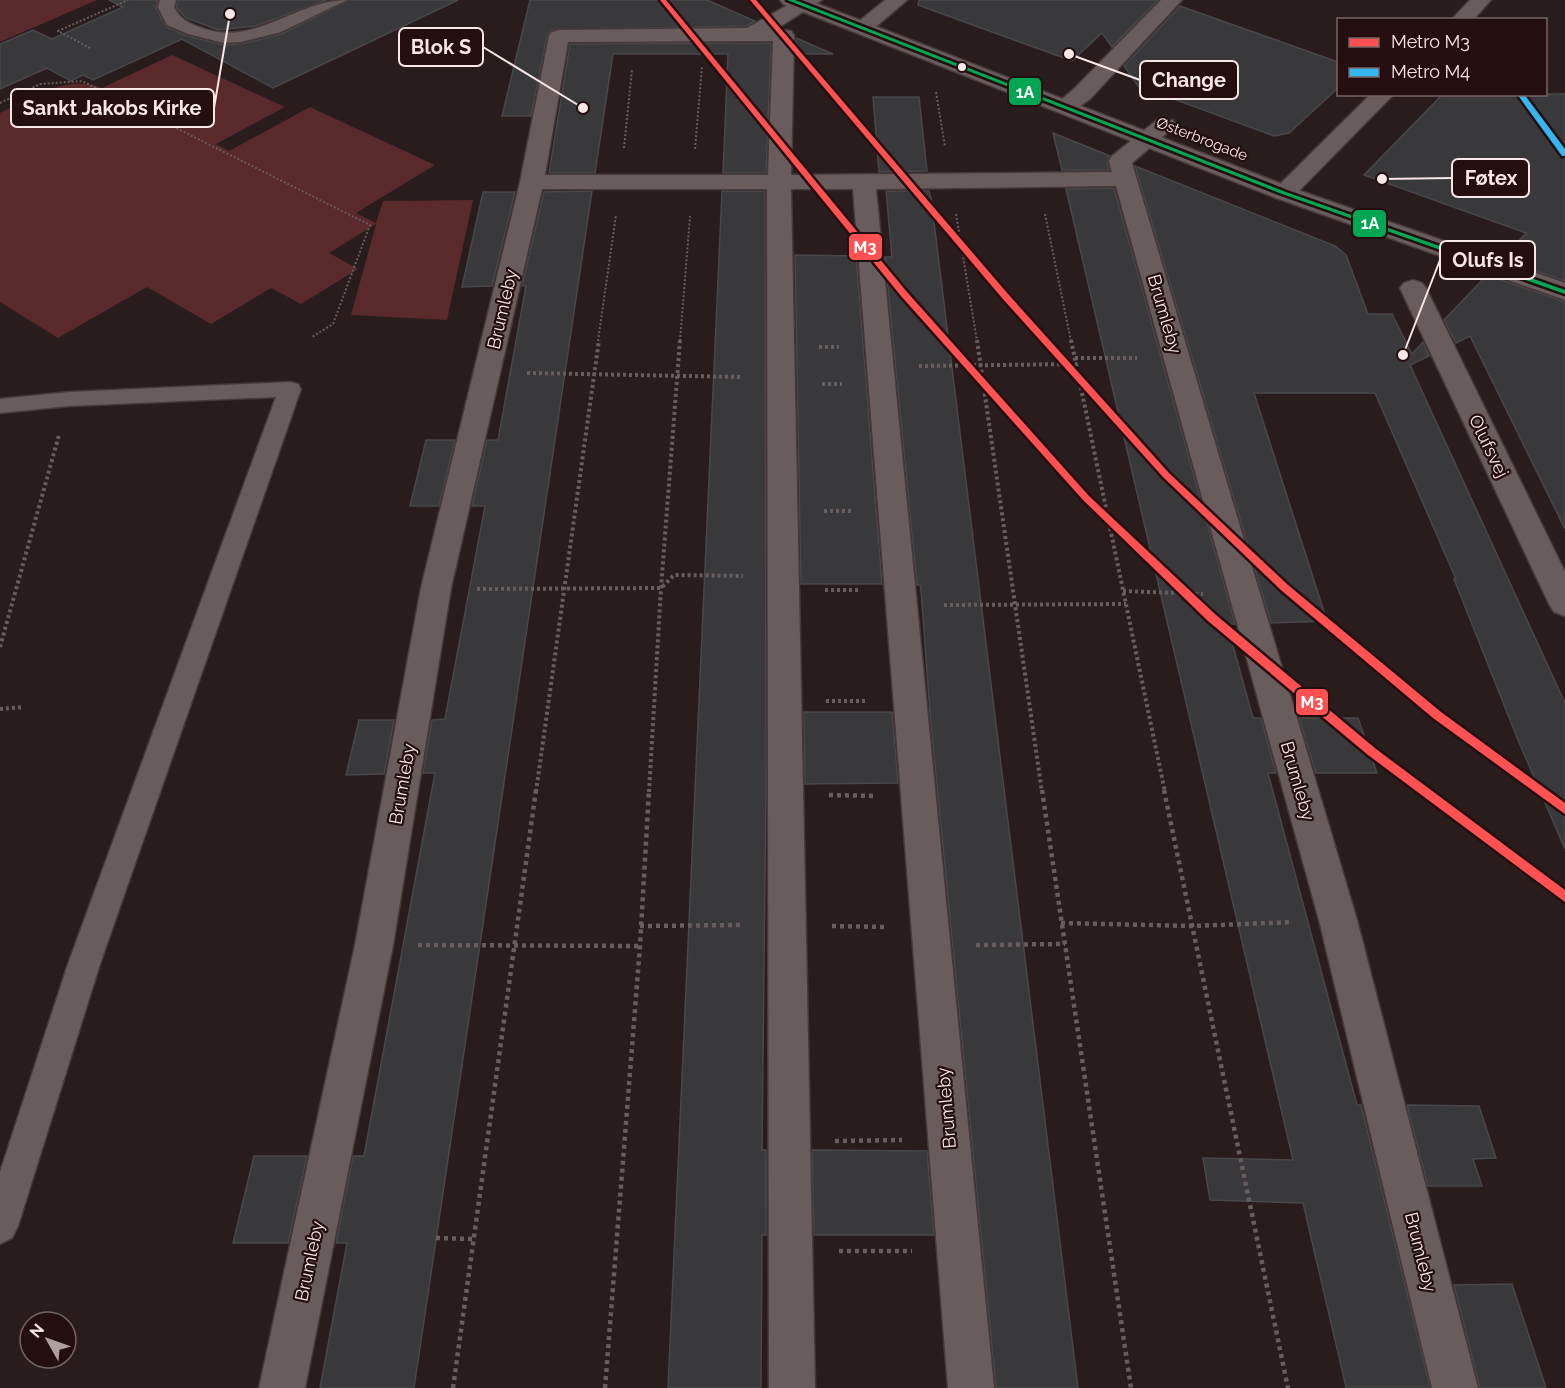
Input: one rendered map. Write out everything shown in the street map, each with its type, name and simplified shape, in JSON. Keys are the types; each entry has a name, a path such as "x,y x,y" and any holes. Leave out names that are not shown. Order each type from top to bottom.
{"street":[{"name":"Østerbrogade","path":"836,0 872,22 962,66 1074,100"},
{"path":"872,22 897,0"},
{"path":"1074,100 1172,0"},
{"path":"1463,18 1481,0"},
{"name":"Østerbrogade","path":"801,2 872,22 1156,132 1284,193 1565,292"},
{"name":"Brumleby","path":"751,34 801,2"},
{"name":"Brumleby","path":"282,1388 374,945 436,588 532,182 559,36 751,34 784,35 779,181 780,363 792,1388"},
{"path":"1284,193 1382,96"},
{"name":"Østerbrogade","path":"1156,132 1300,176 1565,283"},
{"name":"Brumleby","path":"1156,132 1120,161 1179,359 1338,920 1455,1388"},
{"path":"532,182 950,182 1126,179"},
{"name":"Brumleby","path":"864,182 971,1388"},
{"name":"Olufsvej","path":"1413,288 1565,604"}],"lane":[{"path":"168,0 166,7 172,21 208,36 237,38 266,32 339,0"},
{"path":"0,406 69,399 290,389 84,964 0,1226"}],"path":[{"path":"90,48 58,31 128,0"},
{"path":"453,1388 620,183 635,35"},
{"path":"962,66 935,84 981,365 1014,606 1131,1388"},
{"path":"0,103 40,84 82,81 370,225 333,324 312,337"},
{"path":"1038,180 1288,1388"},
{"path":"1075,358 1179,359"},
{"path":"487,373 679,376 780,363 1077,364"},
{"path":"780,363 799,385 880,365"},
{"path":"605,1388 640,946 661,588 679,376"},
{"path":"0,647 69,399"},
{"path":"782,510 893,512"},
{"path":"515,590 661,588 674,575 783,583 900,597 1014,606 1126,604"},
{"path":"1124,591 1186,594"},
{"path":"784,700 910,702"},
{"path":"0,709 23,707"},
{"path":"785,795 918,796"},
{"path":"1061,923 1193,926 1338,920"},
{"path":"640,926 787,925 1065,944"},
{"path":"466,945 640,946"},
{"path":"789,1142 949,1140"},
{"path":"436,1238 474,1239"},
{"path":"790,1251 959,1251"}],"shaded area":[{"path":"0,0 97,0 0,42"},
{"path":"172,55 285,107 216,144 229,151 310,107 435,165 356,213 376,223 383,201 473,200 447,320 351,315 376,224 329,253 358,269 301,304 271,288 211,324 147,287 58,338 0,302 0,113 37,95 63,86 89,84 102,88"}],"building":[{"path":"109,0 158,0 156,8 166,27 187,36 224,45 242,44 282,34 349,0 458,0 273,88 182,39 93,80 83,75 71,81 47,68 0,89 0,44 33,30 52,39 123,7"},
{"path":"178,0 327,0 255,26 219,30 186,18 176,7"},
{"path":"530,0 707,0 755,21 746,26 551,30 547,36 531,116 502,116"},
{"path":"919,0 1158,0 1112,47 1102,33 1072,61 918,5"},
{"path":"1180,6 1337,62 1337,89 1289,133 1274,136 1138,86 1124,66"},
{"path":"796,38 833,54 796,54"},
{"path":"771,43 766,173 723,173 728,54 613,54 595,173 549,173 570,44"},
{"path":"1565,94 1565,281 1502,259 1526,233 1364,175 1441,96"},
{"path":"873,97 919,97 927,171 879,172"},
{"path":"1053,133 1110,156 1107,162 1109,170 1062,170"},
{"path":"1135,166 1335,246 1346,255 1368,314 1392,314 1412,354 1423,342 1429,356 1410,365 1565,703 1565,849 1518,740 1454,579 1456,579 1375,393 1254,393 1327,621 1271,623"},
{"path":"1114,188 1235,624 1227,624 1253,718 1261,718 1276,773 1268,773 1357,1105 1361,1105 1430,1387 1346,1387 1303,1203 1210,1200 1203,1158 1293,1160 1066,189"},
{"path":"592,191 414,1388 320,1388 347,1243 336,1243 353,1156 364,1156 435,773 423,773 432,720 445,719 485,506 472,506 487,440 498,440 526,286 522,286 544,192"},
{"path":"722,191 765,191 766,784 762,1150 766,1150 766,1235 762,1235 761,1388 668,1388"},
{"path":"886,191 929,191 931,198 1078,1388 996,1388 930,713 921,590 920,585 917,585 885,257 892,257"},
{"path":"483,192 515,192 492,286 462,287"},
{"path":"795,255 856,256 882,584 801,584"},
{"path":"1487,275 1565,302 1565,529 1470,336 1456,343 1444,320"},
{"path":"426,440 455,440 439,506 410,506"},
{"path":"804,712 892,712 898,783 805,784"},
{"path":"1299,718 1358,718 1377,773 1316,773"},
{"path":"359,720 394,720 384,774 346,775"},
{"path":"1407,1105 1479,1106 1496,1158 1473,1159 1482,1186 1428,1186"},
{"path":"812,1150 927,1151 934,1235 814,1235"},
{"path":"254,1156 307,1156 288,1243 233,1243"},
{"path":"1512,1284 1546,1388 1480,1388 1454,1285"}],"metro line":[{"name":"M3","path":"663,0 904,294 1086,498 1212,618 1372,752 1565,897"},
{"name":"M3","path":"753,0 1005,296 1166,475 1285,588 1437,715 1565,809"},
{"name":"M4","path":"1522,96 1565,154"}],"transit line":[{"name":"1A","path":"790,0 1284,193 1565,292"}],"place":[{"name":"Sankt Jakobs Kirke","path":"230,14"},
{"name":"Change","path":"1069,54"},
{"name":"Blok S","path":"583,108"},
{"name":"Føtex","path":"1382,179"},
{"name":"Olufs Is","path":"1403,355"}]}
